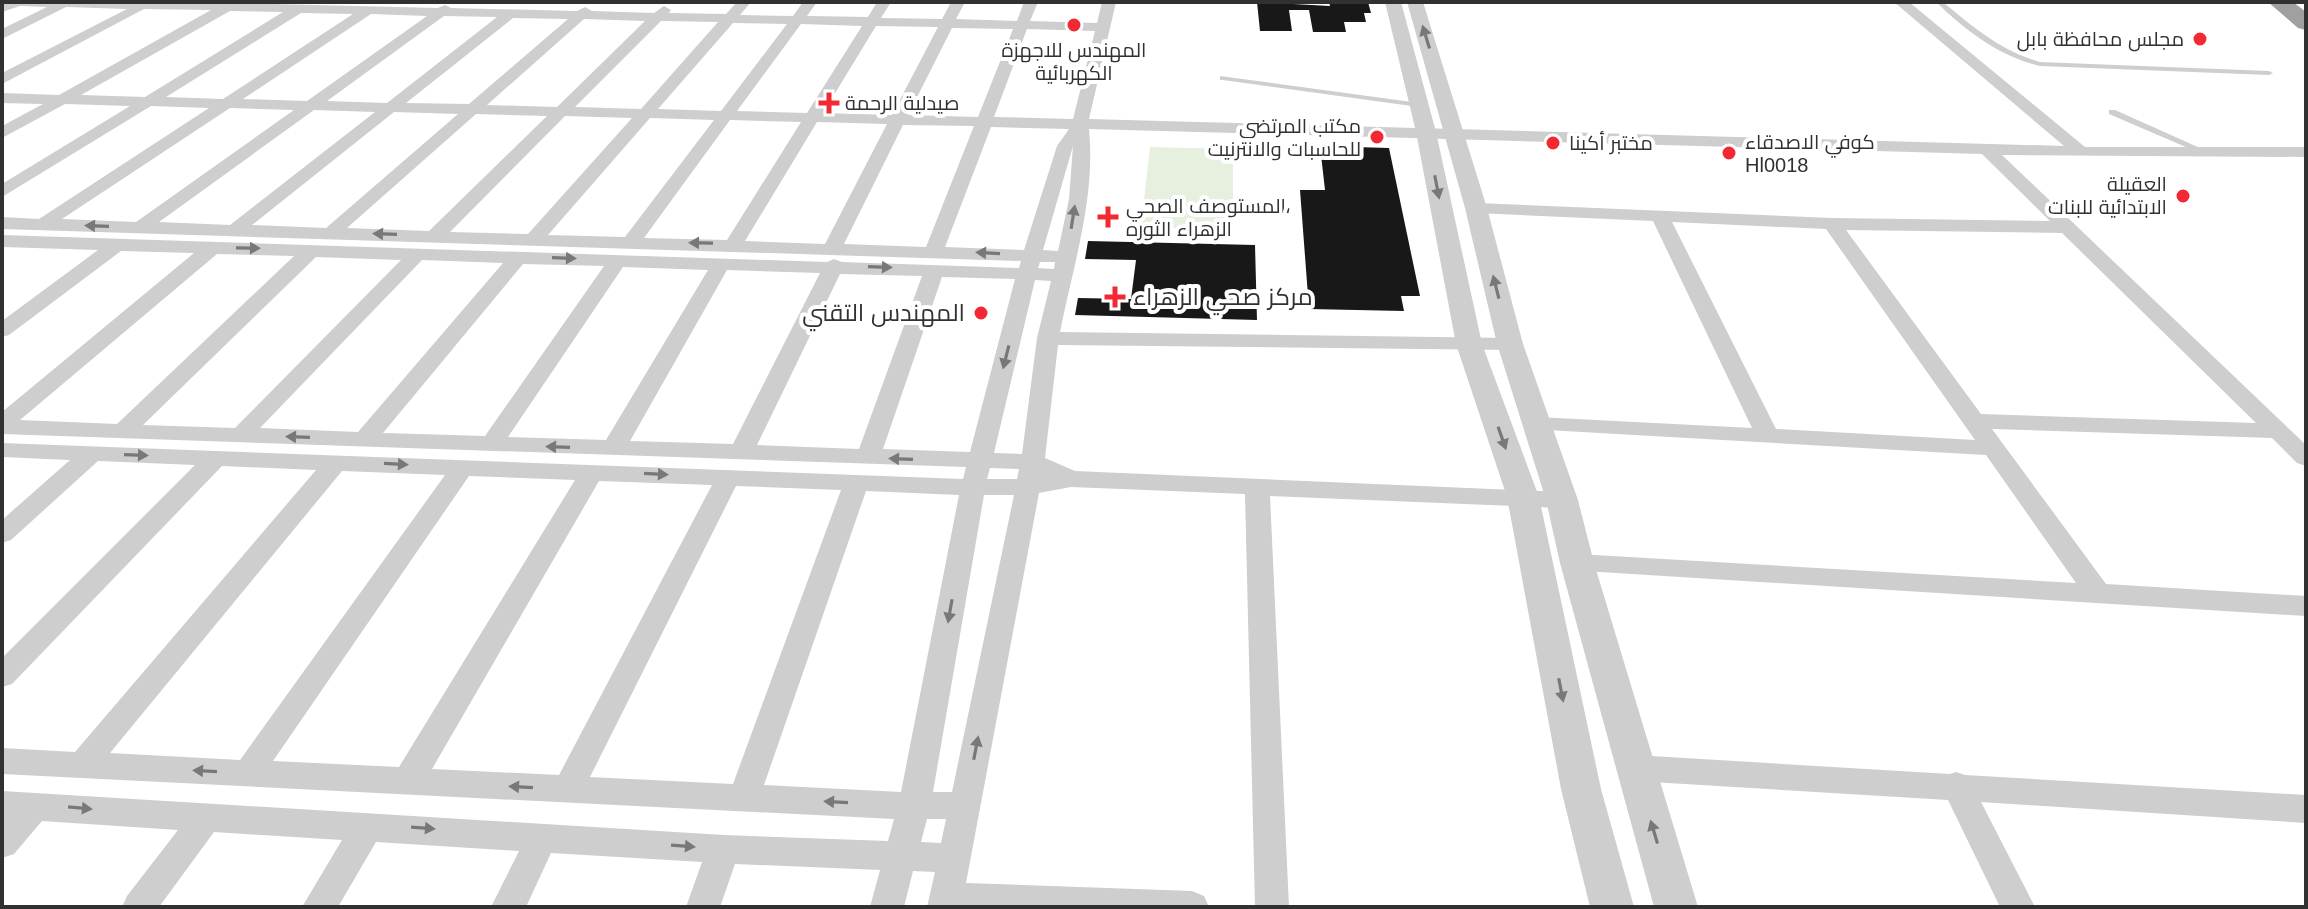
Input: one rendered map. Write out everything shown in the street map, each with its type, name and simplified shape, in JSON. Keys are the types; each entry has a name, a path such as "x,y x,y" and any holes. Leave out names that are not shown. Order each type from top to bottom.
{"highway":[{"path":"2279,2 2306,23"}],"street":[{"path":"2,8 18,2 374,6 510,14 1102,27"},
{"path":"141,227 455,2"},
{"path":"235,230 525,2"},
{"path":"331,233 596,2"},
{"path":"435,236 672,2"},
{"path":"534,239 744,2"},
{"path":"631,242 810,2"},
{"path":"613,449 728,253 884,2"},
{"path":"568,789 735,465 898,121 958,2"},
{"path":"744,797 984,123 1031,2"},
{"path":"887,907 914,806 979,462 1030,264 1065,146 1080,124 1109,2"},
{"path":"1393,2 1434,124 1476,208 1510,344 1562,500 1577,563 1676,907"},
{"path":"1415,2 1469,344 1523,497 1581,789 1612,907"},
{"path":"1901,2 2081,152"},
{"path":"2,35 64,3"},
{"path":"2,79 146,4"},
{"path":"2,133 232,5"},
{"path":"2,192 304,6"},
{"path":"43,224 374,6"},
{"path":"2,98 984,123 1434,124 1987,150 2306,152"},
{"path":"1080,124 1084,146 1048,338 1030,475 945,903 1192,907"},
{"path":"1987,150 2306,458"},
{"path":"1476,208 1832,224 2067,227"},
{"path":"1660,216 1768,437"},
{"path":"2,223 631,242 728,253 1063,266"},
{"path":"1832,224 2099,595"},
{"path":"2,241 618,260 728,253"},
{"path":"2,257 24,242"},
{"path":"2,331 118,244"},
{"path":"2,425 213,247"},
{"path":"123,431 312,250"},
{"path":"241,435 418,253"},
{"path":"365,439 519,256"},
{"path":"491,444 618,260"},
{"path":"1048,338 1510,344"},
{"path":"1973,421 2277,431"},
{"path":"1537,424 1993,448"},
{"path":"2,425 613,449 735,465"},
{"path":"2,450 592,471 735,465 862,470 979,462 1030,475 1071,479 1562,500"},
{"path":"2,534 93,453"},
{"path":"2,676 217,457"},
{"path":"82,765 336,462"},
{"path":"248,773 463,467"},
{"path":"862,470 973,487 1030,475"},
{"path":"408,781 592,471"},
{"path":"1257,487 1272,907"},
{"path":"1577,563 2306,606"},
{"path":"2,761 914,806 965,805"},
{"path":"1635,768 1956,785 2306,809"},
{"path":"1956,785 2018,907"},
{"path":"2,805 724,849 955,858"},
{"path":"2,844 36,805"},
{"path":"139,907 205,819"},
{"path":"319,907 369,825"},
{"path":"508,907 543,836"},
{"path":"703,907 724,849"}],"lane":[{"path":"1939,2 2001,52 2021,60 2040,64 2269,73"},
{"path":"1223,78 1434,124"},
{"path":"2112,112 2205,152"}],"green space":[{"path":"1150,147 1233,149 1233,230 1141,227"}],"building":[{"path":"1257,2 1330,6 1329,2 1368,2 1371,13 1364,13 1366,22 1344,22 1346,32 1313,32 1309,10 1289,10 1292,31 1260,31"},
{"path":"1320,146 1389,148 1420,296 1401,296 1404,311 1309,309 1300,190 1325,190"},
{"path":"1088,241 1255,245 1257,320 1075,315 1078,298 1131,299 1136,260 1085,259"}],"place":[{"name":"المهندس للاجهزة الكهربائية","path":"1074,25"},
{"name":"مجلس محافظة بابل","path":"2200,39"},
{"name":"صيدلية الرحمة","path":"829,103"},
{"name":"مكتب المرتضى للحاسبات والانترنيت","path":"1377,137"},
{"name":"مختبر أكينا","path":"1553,143"},
{"name":"كوفي الاصدقاء Hl0018","path":"1729,153"},
{"name":"العقيلة الابتدائية للبنات","path":"2183,196"},
{"name":"المستوصف الصحي، الزهراء الثوره","path":"1108,217"},
{"name":"مركز صحي الزهراء","path":"1115,297"},
{"name":"المهندس التقني","path":"981,313"}]}
